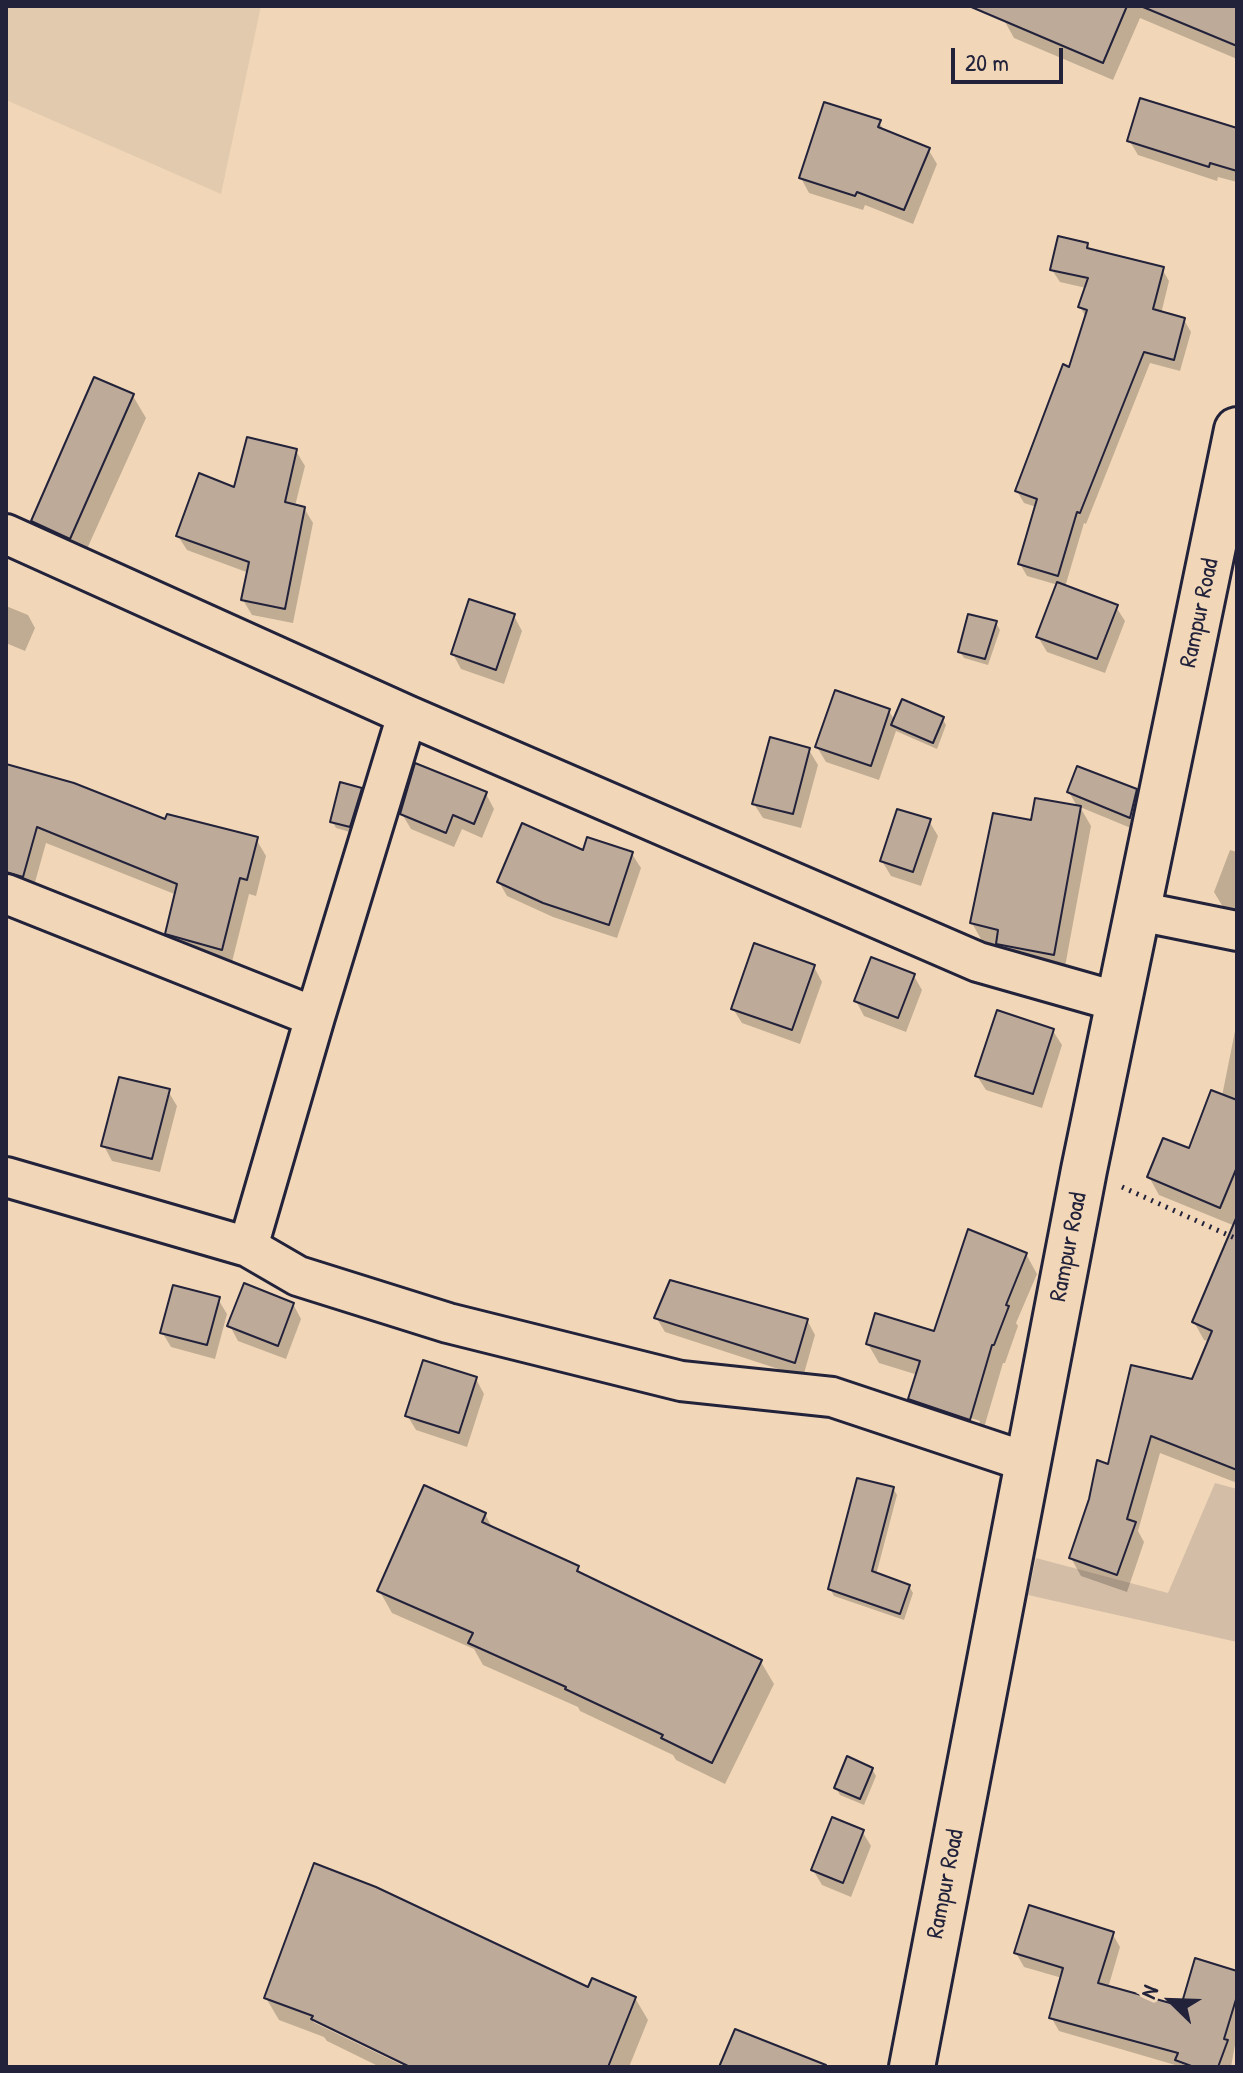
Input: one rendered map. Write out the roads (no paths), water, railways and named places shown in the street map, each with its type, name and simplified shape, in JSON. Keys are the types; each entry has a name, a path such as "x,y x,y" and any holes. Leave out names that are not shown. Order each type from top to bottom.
{"main road":[{"name":"Rampur Road","path":"912,2067 1084,1170 1237,430"}],"street":[{"path":"6,534 407,715 978,962 1119,1002"},
{"path":"248,1247 407,715"},
{"path":"6,894 315,1017"},
{"path":"1138,911 1237,931"},
{"path":"6,1177 248,1247 298,1276 448,1323 681,1381 832,1397 1027,1462"}]}
